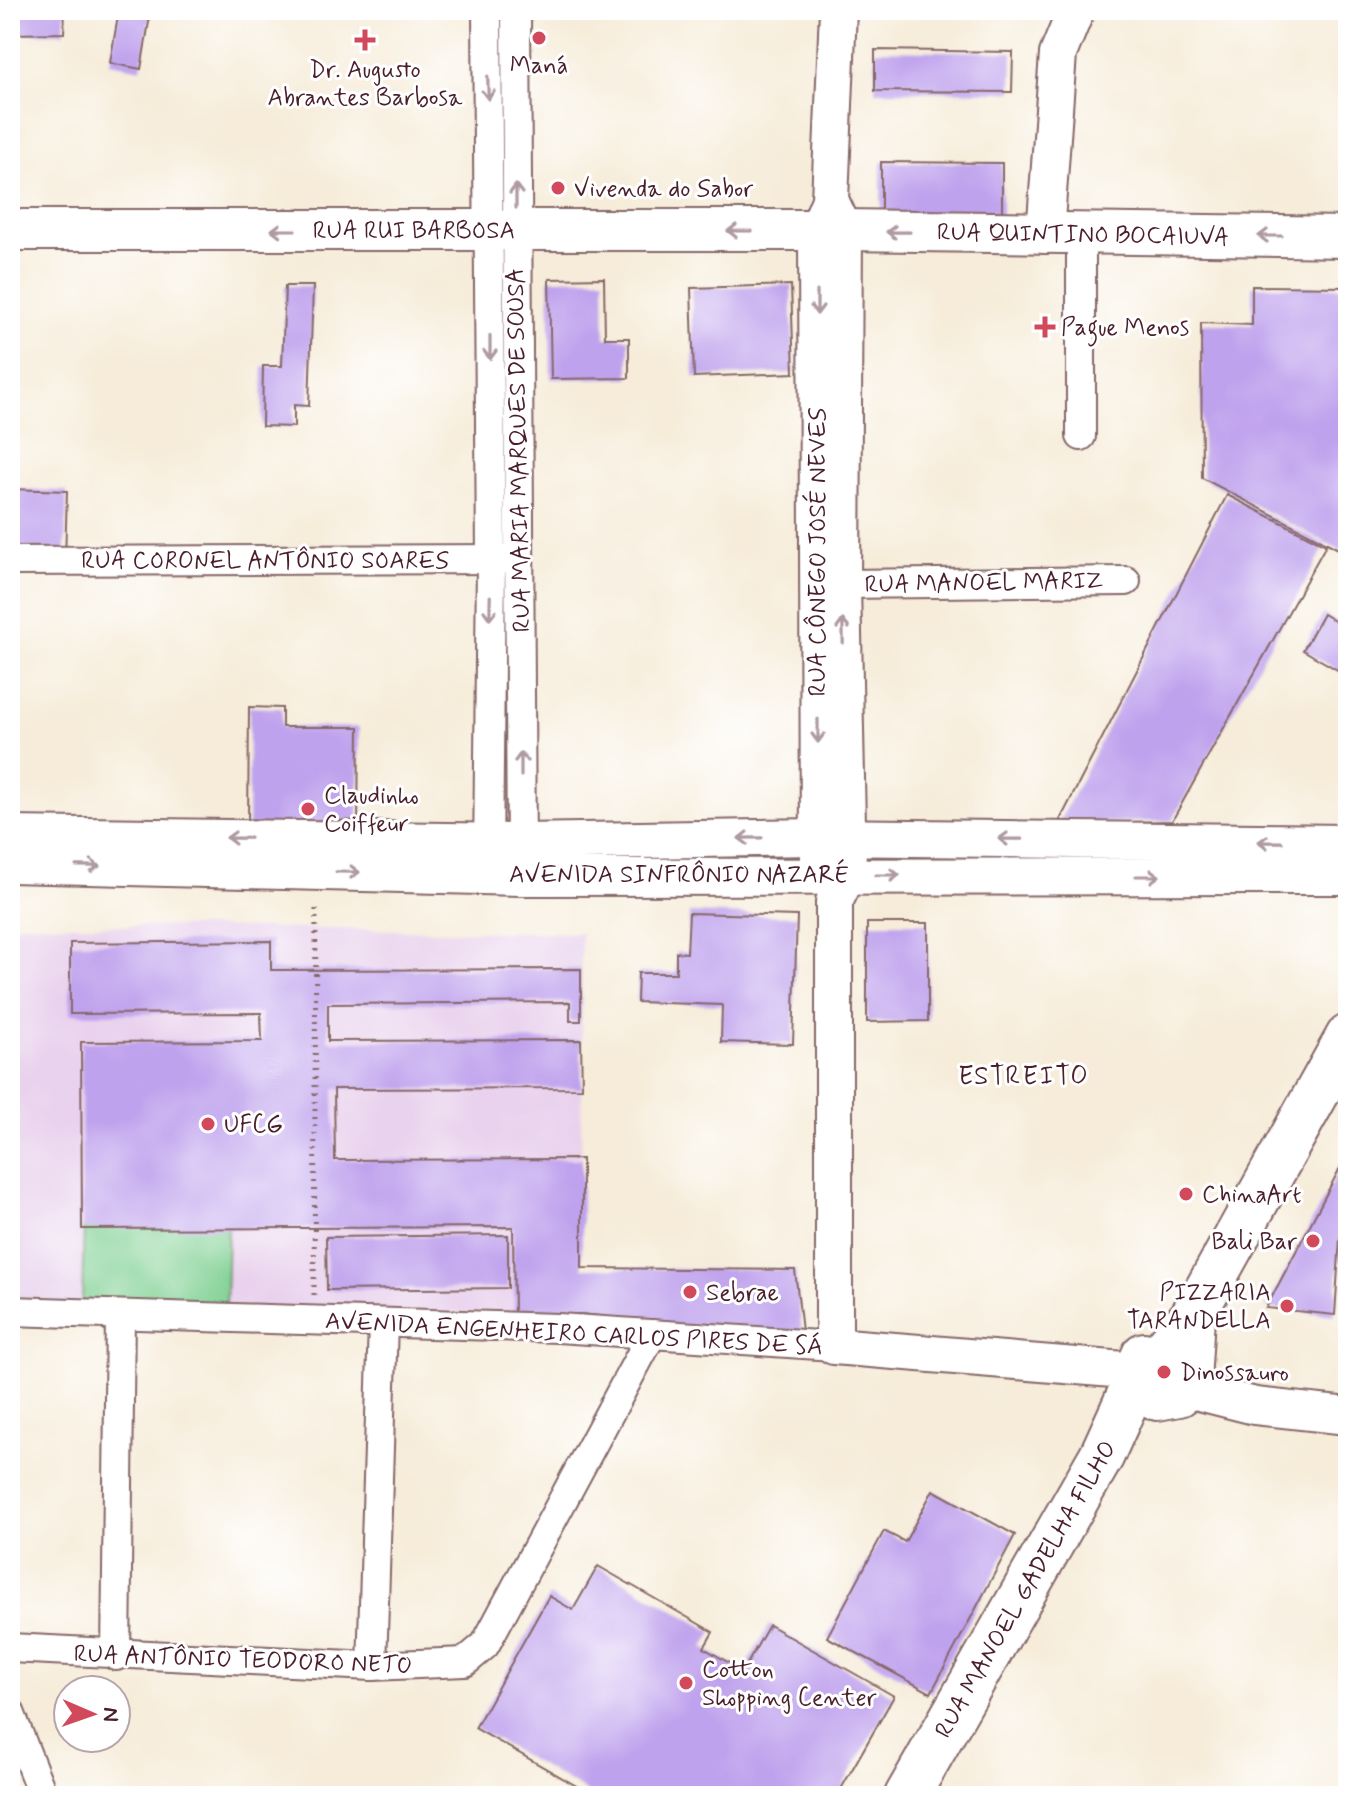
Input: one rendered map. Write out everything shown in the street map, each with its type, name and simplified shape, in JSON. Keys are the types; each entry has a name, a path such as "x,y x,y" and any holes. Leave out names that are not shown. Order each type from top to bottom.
{"main road":[{"name":"RUA RUI BARBOSA","path":"10,230 503,230 830,220"},
{"name":"RUA QUINTINO BOCAIUVA","path":"830,220 1063,235 1348,237"},
{"path":"1166,1366 1348,1037"},
{"name":"RUA MANOEL GADELHA FILHO","path":"907,1796 1102,1455 1166,1366"},
{"name":"RUA MANOEL GADELHA FILHO","path":"941,1796 1136,1449 1166,1366"}],"street":[{"name":"RUA MARIA MARQUES DE SOUSA","path":"487,10 503,230 519,559 505,858"},
{"name":"RUA MARIA MARQUES DE SOUSA","path":"505,858 491,559 503,230 516,10"},
{"name":"RUA CÔNEGO JOSÉ NEVES","path":"834,1346 834,883 829,456 830,220 838,10"},
{"path":"1076,10 1058,54 1063,235 1081,436"},
{"name":"RUA CÔNEGO JOSÉ NEVES","path":"829,456 842,584 833,837"},
{"name":"RUA CORONEL ANTÔNIO SOARES","path":"10,561 519,559"},
{"name":"RUA MANOEL MARIZ","path":"842,584 1126,581"},
{"name":"AVENIDA SINFRÔNIO NAZARÉ","path":"10,835 505,858 834,883 1348,876"},
{"name":"AVENIDA SINFRÔNIO NAZARÉ","path":"10,864 316,872 833,837 1348,843"},
{"path":"1188,876 1189,841"},
{"name":"AVENIDA ENGENHEIRO CARLOS PIRES DE SÁ","path":"10,1311 652,1334 1166,1366 1255,1406 1348,1416"},
{"path":"116,1656 120,1315"},
{"path":"372,1666 383,1323"},
{"name":"RUA ANTÔNIO TEODORO NETO","path":"10,1648 116,1656 372,1666 458,1665 473,1657 485,1645 652,1334"},
{"path":"10,1712 43,1796"}],"path":[{"path":"314,1320 316,872"}],"shaded area":[{"path":"10,924 581,933 582,1314 10,1307"}],"green space":[{"path":"84,1223 228,1228 226,1308 82,1303"}],"building":[{"path":"12,10 65,10 64,33 12,34"},
{"path":"119,10 151,10 141,69 110,63"},
{"path":"875,50 1013,52 1012,92 875,91"},
{"path":"881,162 1002,163 1002,219 881,217"},
{"path":"604,278 605,338 629,338 629,378 551,379 549,279"},
{"path":"791,285 794,373 694,377 691,288"},
{"path":"285,286 313,286 309,406 294,405 294,427 262,426 263,366 282,366"},
{"path":"1252,286 1348,287 1348,554 1202,478 1201,323 1252,325"},
{"path":"10,489 67,491 65,561 10,559"},
{"path":"1227,495 1326,545 1172,821 1058,824"},
{"path":"1323,614 1348,629 1348,676 1303,650"},
{"path":"249,707 282,708 282,727 359,727 358,831 248,829"},
{"path":"689,913 797,916 793,1044 721,1042 722,1005 637,1002 638,973 676,973 676,952 687,953"},
{"path":"867,923 928,923 928,1021 867,1022"},
{"name":"UFCG","path":"271,941 271,970 581,969 581,1021 570,1021 570,1002 328,1004 328,1041 581,1040 582,1088 334,1089 335,1160 582,1159 582,1268 795,1270 803,1340 582,1314 514,1314 513,1227 82,1229 81,1042 262,1041 261,1013 70,1014 70,943"},
{"path":"1348,1153 1348,1238 1340,1237 1335,1315 1266,1308"},
{"path":"508,1235 508,1288 327,1290 326,1237"},
{"path":"933,1490 1015,1535 931,1693 827,1637 884,1531 905,1542"},
{"name":"Cotton Shopping Center","path":"598,1566 713,1632 704,1648 743,1671 769,1625 894,1696 837,1796 594,1796 475,1728 549,1596 573,1610"}],"place":[{"name":"Maná","path":"539,38"},
{"name":"Dr. Augusto Abrantes Barbosa","path":"365,40"},
{"name":"Vivenda do Sabor","path":"558,188"},
{"name":"Pague Menos","path":"1045,327"},
{"name":"Claudinho Coiffeur","path":"308,809"},
{"name":"UFCG","path":"208,1124"},
{"name":"ChinaArt","path":"1186,1194"},
{"name":"Bali Bar","path":"1313,1241"},
{"name":"Sebrae","path":"690,1292"},
{"name":"PIZZARIA TARANDELLA","path":"1287,1306"},
{"name":"Dinossauro","path":"1164,1372"},
{"name":"Cotton Shopping Center","path":"686,1683"}],"district":[{"name":"ESTREITO","path":"1024,1075"}]}
